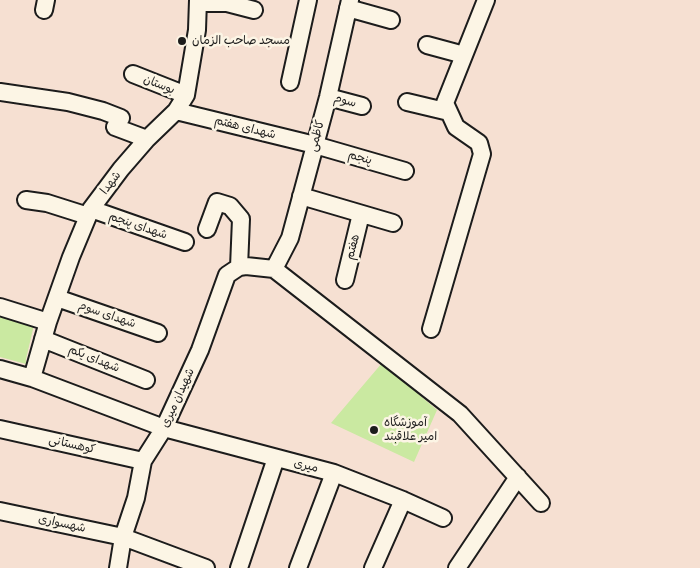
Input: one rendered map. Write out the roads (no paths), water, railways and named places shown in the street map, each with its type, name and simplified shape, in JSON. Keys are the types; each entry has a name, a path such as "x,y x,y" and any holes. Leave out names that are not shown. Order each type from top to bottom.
{"street":[{"path":"290,82 308,0"},
{"path":"431,329 482,154 479,143 456,128 445,103 486,0"},
{"path":"198,2 227,3 254,10"},
{"name":"شهدا","path":"32,378 48,322 89,212 121,169 147,139 176,111 186,95 197,30 198,2"},
{"path":"349,4 391,20"},
{"name":"کاظمی","path":"274,269 290,238 328,96 349,4"},
{"path":"426,45 464,55"},
{"name":"بوستان","path":"133,74 186,95"},
{"path":"0,92 68,102 103,111 121,118 116,126 147,139"},
{"name":"سوم","path":"328,96 362,106"},
{"path":"407,102 449,112"},
{"name":"شهدای هفتم","path":"176,111 315,145"},
{"name":"پنجم","path":"315,145 405,171"},
{"path":"300,196 393,223"},
{"name":"شهدای پنجم","path":"26,200 89,212 185,242"},
{"path":"207,229 217,202 230,206 241,219 239,267 274,269 460,414 541,503"},
{"name":"هفتم","path":"345,280 362,214"},
{"name":"شهیدان میری","path":"118,568 123,537 136,498 143,461 164,428 200,350 226,275 239,267"},
{"name":"شهدای سوم","path":"57,298 158,333"},
{"path":"0,307 48,322"},
{"name":"شهدای یکم","path":"43,338 146,380"},
{"path":"0,370 32,378 164,428"},
{"name":"میری","path":"164,428 334,473 404,500 444,518"},
{"name":"کوهستانی","path":"0,429 143,461"},
{"path":"239,568 276,458"},
{"path":"298,568 334,473"},
{"path":"457,568 518,478"},
{"path":"373,568 404,500"},
{"name":"شهسواری","path":"0,511 123,537 206,568"}],"place":[{"name":"مسجد صاحب الزمان","path":"182,41"},
{"name":"آموزشگاه امیر علاقبند","path":"374,430"}]}
